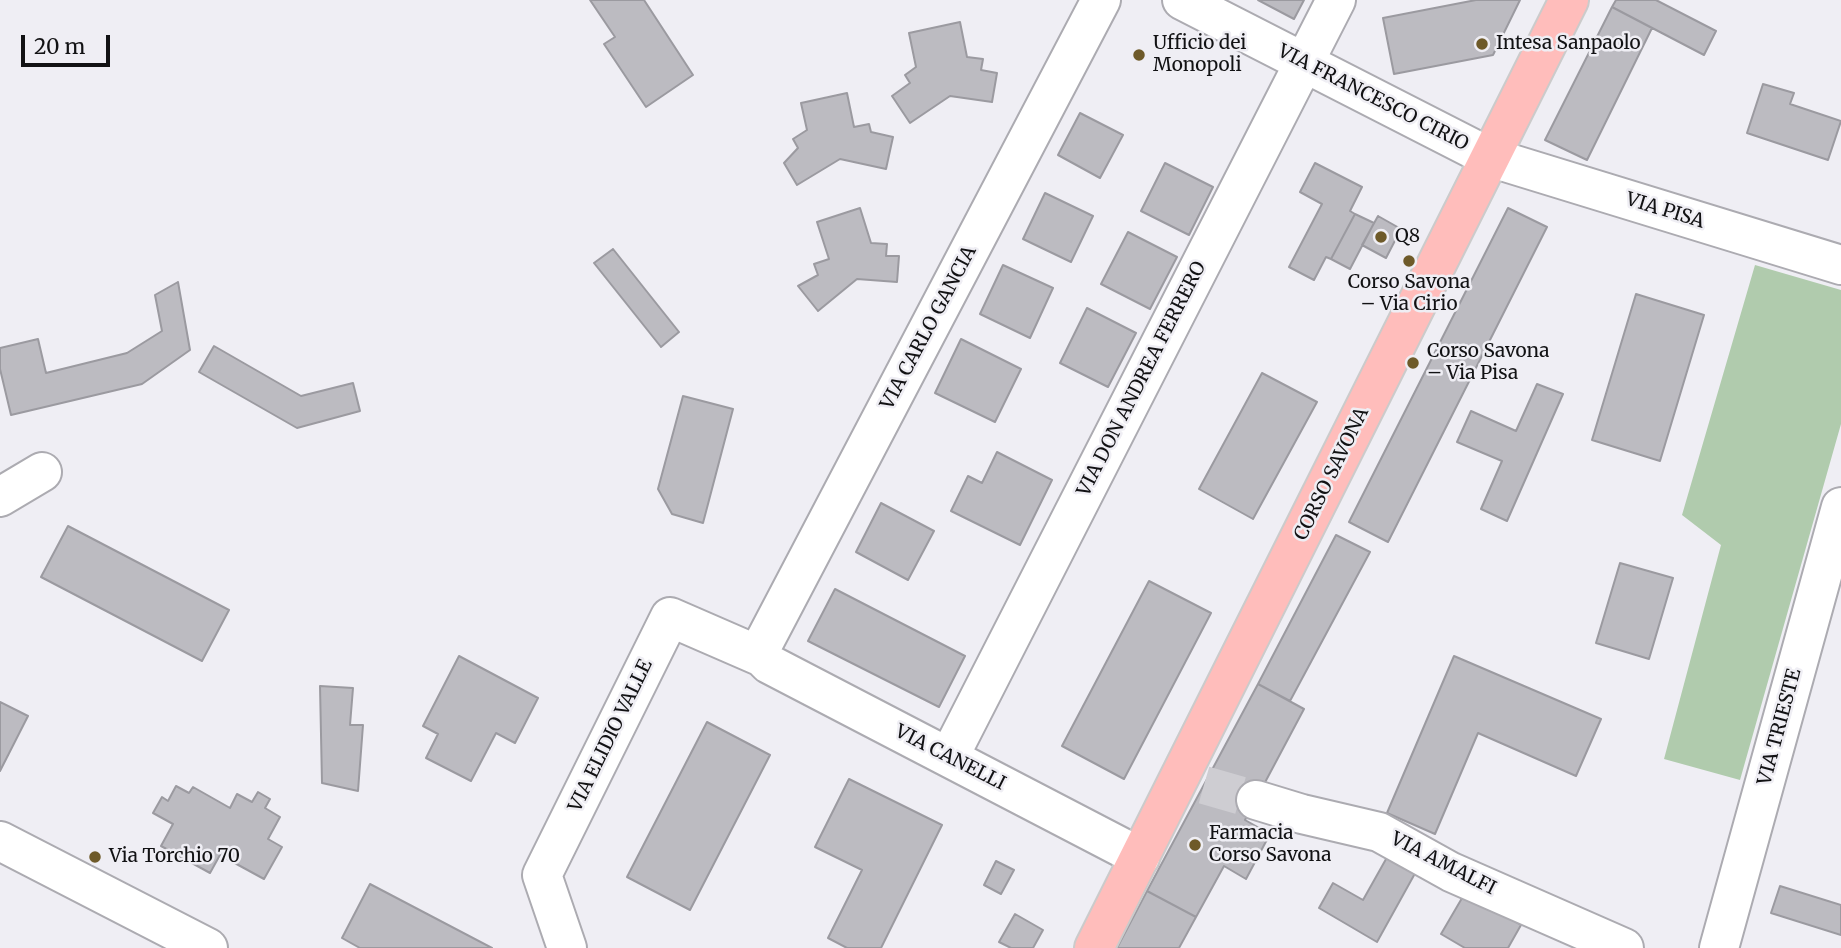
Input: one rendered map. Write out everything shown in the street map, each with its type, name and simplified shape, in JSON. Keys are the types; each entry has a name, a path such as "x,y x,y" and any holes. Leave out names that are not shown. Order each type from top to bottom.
{"main road":[{"name":"CORSO SAVONA","path":"1094,948 1140,857 1192,781 1489,158 1569,0"}],"street":[{"name":"VIA CARLO GANCIA","path":"762,657 762,646 768,634 1101,0"},
{"name":"VIA FRANCESCO CIRIO","path":"1182,0 1489,158"},
{"name":"VIA DON ANDREA FERRERO","path":"949,757 1336,0"},
{"name":"VIA PISA","path":"1489,158 1841,265"},
{"path":"0,497 42,471"},
{"name":"VIA TRIESTE","path":"1725,946 1841,507"},
{"name":"VIA ELIDIO VALLE","path":"567,948 542,875 670,617 762,657"},
{"name":"VIA CANELLI","path":"762,657 769,664 1140,857"},
{"name":"VIA AMALFI","path":"1256,800 1301,814 1379,832 1451,872 1623,948"},
{"path":"1,844 208,948"}],"green space":[{"path":"1755,265 1841,290 1841,424 1740,780 1664,759 1721,545 1682,515"}],"building":[{"path":"590,0 644,0 693,75 646,107 604,44 615,37"},
{"path":"1258,0 1304,0 1294,19"},
{"path":"1476,0 1520,0 1493,55 1394,74 1383,18"},
{"path":"1616,0 1656,0 1716,31 1704,55 1612,7"},
{"path":"1612,7 1652,28 1587,160 1545,140"},
{"path":"960,22 967,57 983,59 981,70 997,73 992,102 950,96 910,123 892,96 910,83 905,75 916,67 909,33"},
{"path":"1763,84 1794,93 1790,104 1841,121 1828,160 1747,133"},
{"path":"847,93 854,127 869,124 871,132 893,137 886,169 840,159 797,185 784,163 798,148 793,139 807,130 801,103"},
{"path":"1080,113 1123,135 1100,178 1058,155"},
{"path":"1165,163 1213,187 1189,235 1141,211"},
{"path":"1315,163 1362,187 1350,211 1355,214 1331,259 1326,257 1314,280 1289,267 1322,204 1300,192"},
{"path":"1045,193 1093,216 1071,262 1023,239"},
{"path":"860,208 871,243 887,244 886,256 899,256 897,282 857,279 818,311 798,286 818,275 814,264 829,259 817,222"},
{"path":"1508,208 1547,227 1388,542 1349,522"},
{"path":"1355,214 1374,223 1350,269 1331,259"},
{"path":"1378,216 1401,229 1386,258 1362,245"},
{"path":"1128,232 1177,257 1150,309 1101,284"},
{"path":"613,249 679,332 661,347 594,263"},
{"path":"1003,265 1053,288 1030,338 980,314"},
{"path":"178,282 190,350 142,384 11,415 0,369 0,348 38,339 46,373 127,353 162,331 155,295"},
{"path":"1636,294 1704,315 1660,461 1592,440"},
{"path":"1087,308 1136,333 1108,387 1060,363"},
{"path":"961,339 1021,369 995,422 935,393"},
{"path":"214,346 301,396 353,383 360,411 297,428 199,372"},
{"path":"1262,373 1317,402 1253,519 1199,489"},
{"path":"1537,384 1563,394 1507,521 1481,509 1502,461 1457,442 1471,411 1516,431"},
{"path":"683,396 733,409 703,523 672,514 658,489"},
{"path":"997,452 1052,480 1020,545 951,511 968,476 982,483"},
{"path":"881,503 934,531 908,580 856,552"},
{"path":"68,526 229,610 202,661 41,577"},
{"path":"1336,535 1370,552 1290,701 1258,684"},
{"path":"1620,563 1673,578 1649,659 1596,643"},
{"path":"1149,581 1211,613 1124,779 1062,746"},
{"path":"835,589 965,656 939,707 808,641"},
{"path":"459,656 538,698 515,743 496,733 471,781 426,758 438,734 423,726"},
{"path":"1454,656 1601,719 1576,776 1478,733 1435,834 1387,813"},
{"path":"1258,684 1304,709 1245,820 1270,834 1246,879 1224,866 1196,917 1147,891"},
{"path":"320,686 353,688 350,725 363,725 358,791 322,783"},
{"path":"0,702 28,716 0,771"},
{"path":"707,722 770,755 690,910 627,877"},
{"path":"849,779 942,825 881,948 847,948 828,938 862,870 815,847"},
{"path":"176,786 189,793 193,787 230,808 237,794 252,802 258,792 270,799 265,808 280,817 268,839 282,847 264,879 220,855 210,873 161,846 173,824 153,813 162,797 168,801"},
{"path":"1390,852 1418,868 1377,942 1319,908 1333,883 1363,900"},
{"path":"996,861 1014,870 1001,894 984,885"},
{"path":"370,884 492,948 360,948 342,938"},
{"path":"1780,886 1841,905 1841,935 1771,913"},
{"path":"1147,891 1196,917 1179,948 1117,948"},
{"path":"1465,893 1521,925 1508,948 1465,948 1441,934"},
{"path":"1015,914 1043,930 1033,948 1011,948 999,942"}],"tunnel":[{"path":"1204,785 1256,800"}],"place":[{"name":"Intesa Sanpaolo","path":"1482,44"},
{"name":"Ufficio dei Monopoli","path":"1139,55"},
{"name":"Q8","path":"1381,237"},
{"name":"Corso Savona – Via Cirio","path":"1409,261"},
{"name":"Corso Savona – Via Pisa","path":"1413,363"},
{"name":"Farmacia Corso Savona","path":"1195,845"},
{"name":"Via Torchio 70","path":"95,857"}]}
